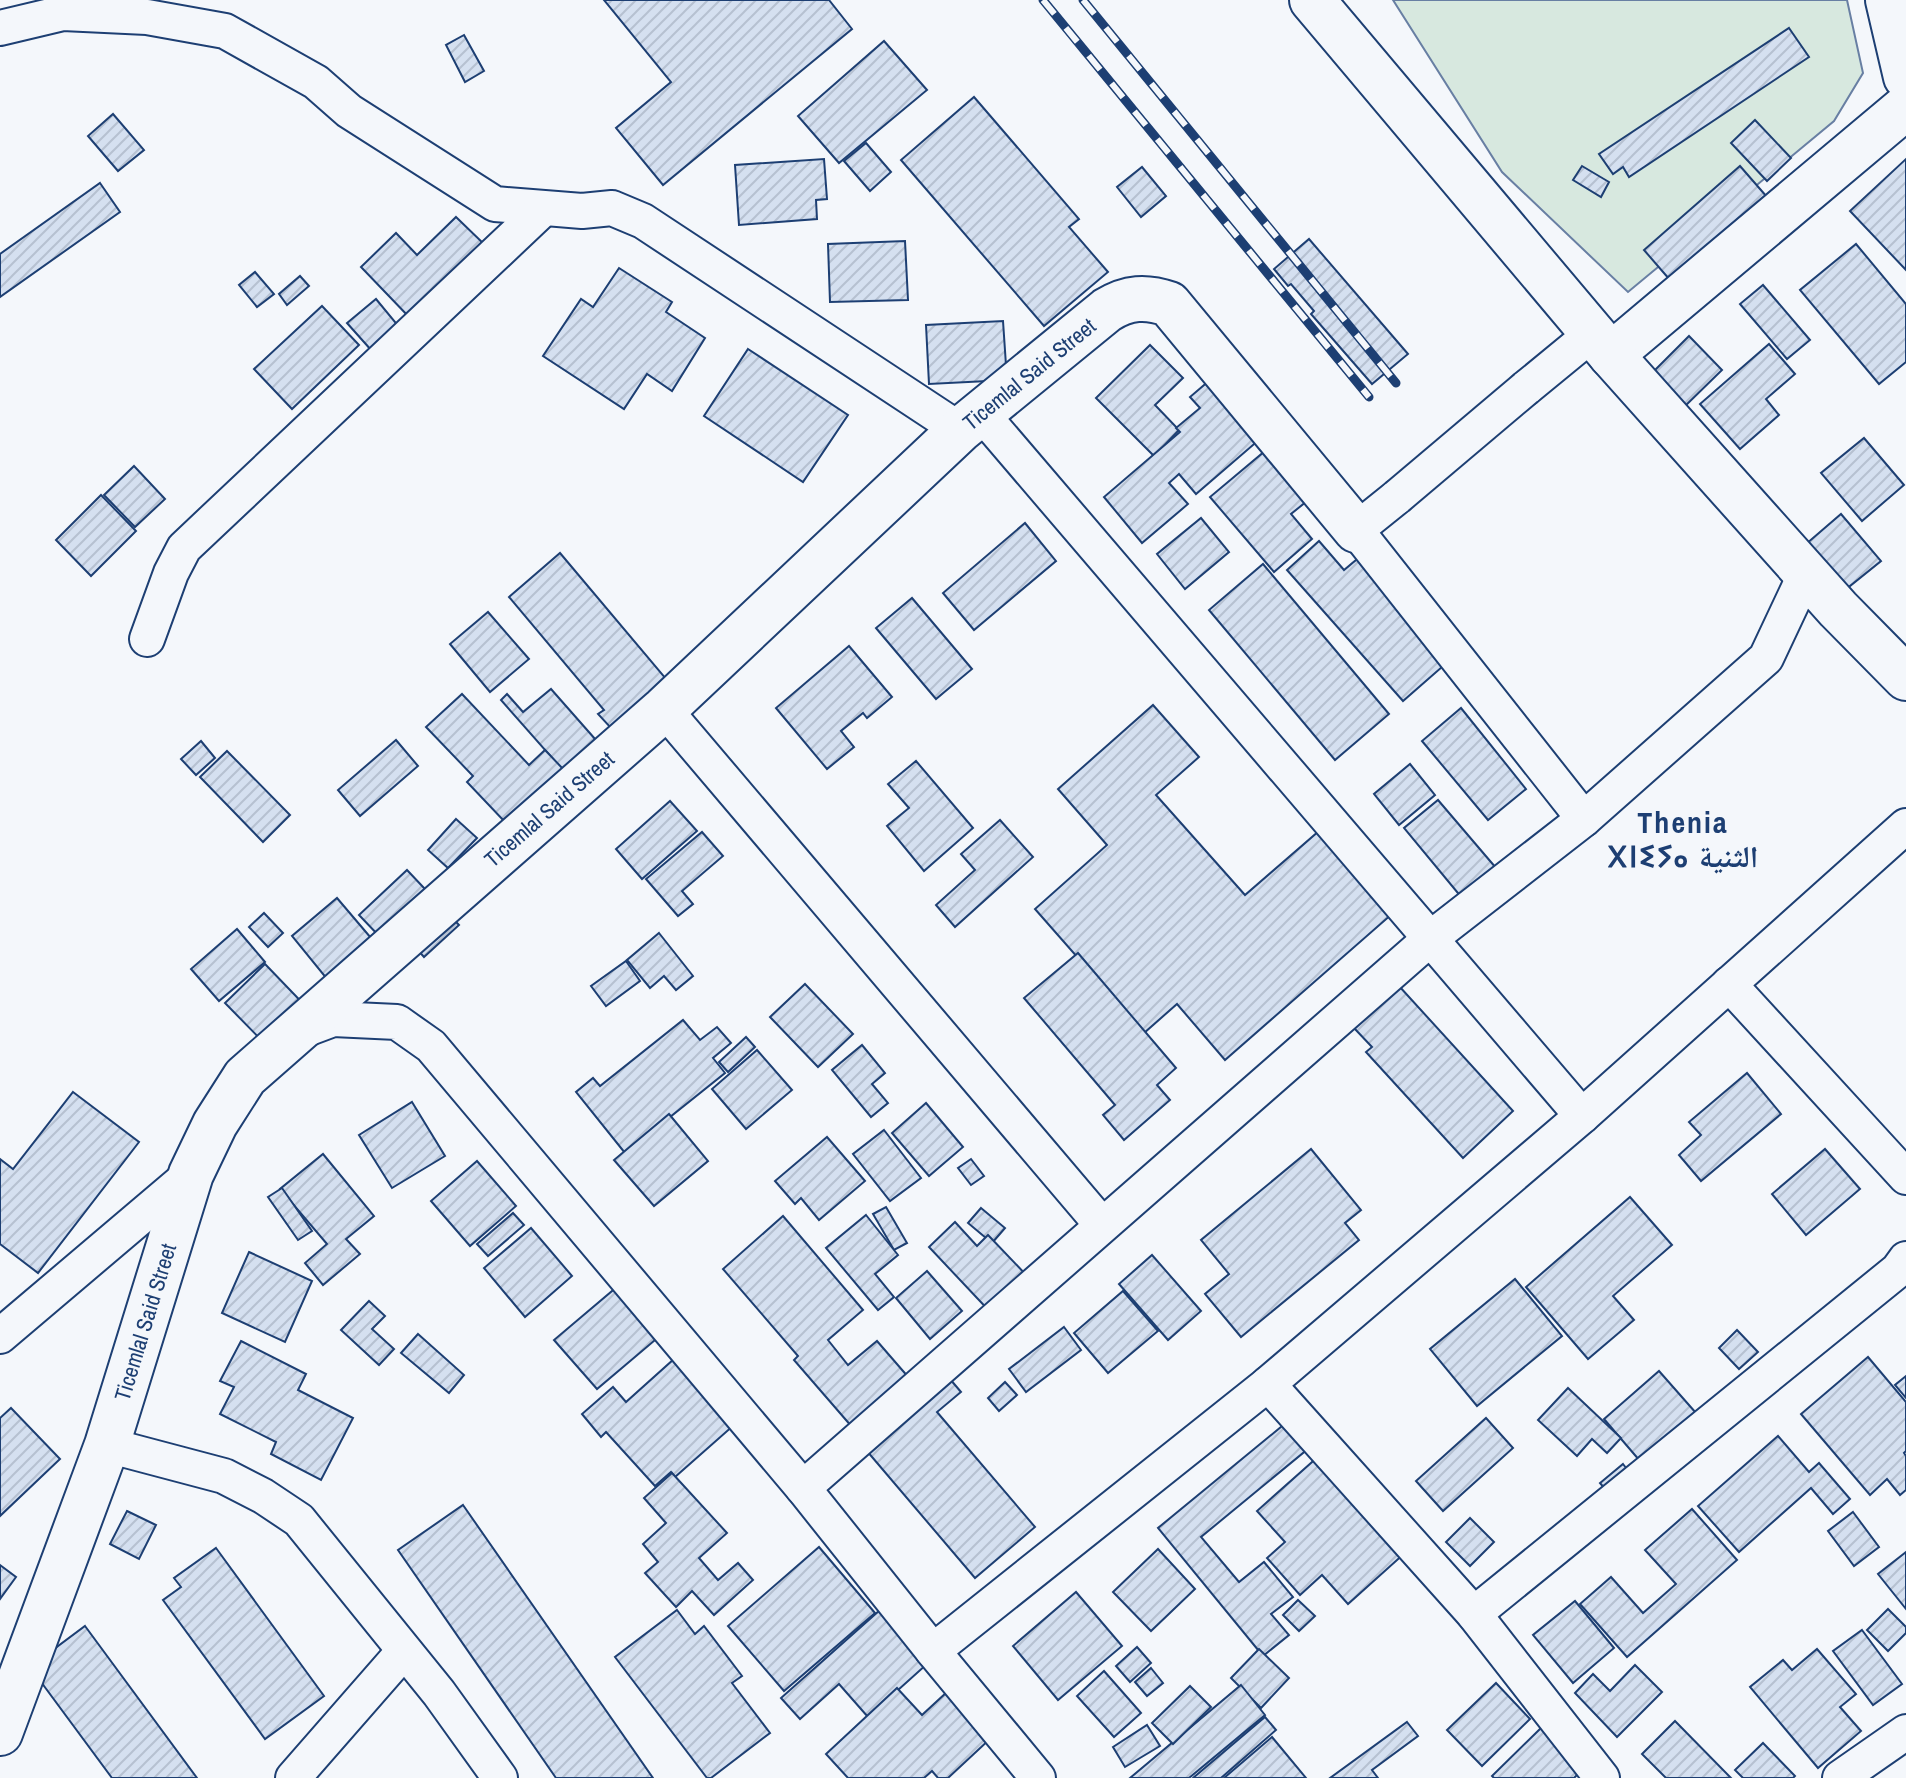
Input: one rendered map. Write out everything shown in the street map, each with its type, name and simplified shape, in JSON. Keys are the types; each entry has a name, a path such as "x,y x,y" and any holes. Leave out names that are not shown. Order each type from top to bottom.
{"main road":[{"path":"1312,0 1602,344 1806,573 1906,678"},
{"path":"1888,0 1906,77"},
{"path":"1602,344 1906,107"},
{"name":"Ticemlal Said Street","path":"0,1733 107,1445 191,1174 215,1124 245,1077 664,709 970,421 1107,310 1120,302 1137,298 1154,299 1169,304 1356,530"}],"street":[{"path":"0,28 63,13 147,17 225,31 316,82 349,111 495,204 582,211 612,208 643,221 970,421 1431,938 1582,1116"},
{"path":"147,639 171,573 184,548 543,209"},
{"path":"1584,819 1356,530 1526,388 1602,344"},
{"path":"803,1488 1431,938 1584,819 1766,658 1806,573"},
{"path":"664,709 1102,1225"},
{"path":"933,1651 1268,1384 1582,1116 1906,826"},
{"path":"1729,984 1906,1177"},
{"path":"290,1036 333,1019 397,1022 431,1046 803,1488 1038,1778"},
{"path":"0,1336 191,1174"},
{"path":"1474,1614 1898,1270 1906,1259"},
{"path":"1268,1384 1474,1614 1602,1778"},
{"path":"107,1445 224,1476 263,1496 299,1520 439,1693 500,1778"},
{"path":"293,1778 404,1651"},
{"path":"1840,1778 1906,1732"}],"shaded area":[{"path":"1393,0 1847,0 1863,73 1834,121 1628,292 1502,172"}],"building":[{"path":"604,0 829,0 852,29 663,185 616,128 671,82"},
{"path":"1789,28 1809,57 1629,177 1623,167 1613,174 1599,154"},
{"path":"464,35 484,71 465,82 446,45"},
{"path":"884,41 927,90 839,163 798,116"},
{"path":"974,97 1079,219 1069,227 1108,272 1044,326 901,160"},
{"path":"113,114 144,150 118,171 88,136"},
{"path":"1755,120 1791,158 1767,181 1731,143"},
{"path":"866,143 891,172 870,191 844,161"},
{"path":"824,159 827,199 816,200 817,219 739,225 735,165"},
{"path":"1906,159 1906,270 1850,211"},
{"path":"1582,166 1609,182 1601,197 1573,180"},
{"path":"1740,166 1767,197 1670,280 1644,250"},
{"path":"1142,167 1166,196 1141,217 1117,187"},
{"path":"100,183 120,212 0,297 0,254"},
{"path":"456,217 486,246 411,319 361,267 396,233 417,255"},
{"path":"1309,239 1408,354 1372,384 1311,314 1314,311 1291,284 1288,286 1274,269"},
{"path":"905,241 908,300 830,302 828,244"},
{"path":"1856,244 1906,304 1906,362 1879,384 1800,290"},
{"path":"619,268 672,302 666,312 705,338 672,391 647,374 624,409 543,356 581,299 593,307"},
{"path":"255,272 274,294 257,307 239,285"},
{"path":"300,276 309,286 287,305 279,294"},
{"path":"1763,285 1810,340 1787,359 1740,304"},
{"path":"376,299 400,328 372,351 347,323"},
{"path":"322,306 359,345 292,409 254,369"},
{"path":"1003,321 1007,380 929,384 926,325"},
{"path":"1689,336 1722,370 1682,409 1650,375"},
{"path":"1769,344 1795,374 1766,399 1779,415 1740,449 1700,404"},
{"path":"1150,345 1183,378 1155,405 1179,430 1154,456 1096,398"},
{"path":"748,349 848,415 803,482 704,416"},
{"path":"1210,380 1260,439 1196,494 1179,474 1169,483 1188,504 1142,543 1104,497 1180,432 1176,428 1200,408 1190,397"},
{"path":"1864,438 1904,485 1862,521 1821,473"},
{"path":"1265,451 1307,501 1291,514 1312,539 1274,572 1210,497"},
{"path":"134,466 165,499 135,527 104,495"},
{"path":"101,495 136,531 91,576 56,540"},
{"path":"1841,514 1881,561 1845,590 1806,544"},
{"path":"1201,518 1229,552 1185,589 1157,554"},
{"path":"1025,523 1056,561 974,630 943,593"},
{"path":"1319,541 1344,570 1362,555 1450,660 1403,701 1287,570"},
{"path":"560,553 667,680 610,727 598,714 604,710 509,597"},
{"path":"1263,564 1389,714 1335,760 1209,610"},
{"path":"912,598 972,669 936,699 876,628"},
{"path":"488,612 529,659 490,692 450,644"},
{"path":"849,646 892,697 867,718 863,713 841,731 854,747 827,769 776,708"},
{"path":"551,689 610,756 576,785 501,700 507,694 523,712"},
{"path":"462,694 529,765 545,750 583,790 526,844 467,782 473,776 426,727"},
{"path":"1153,705 1199,757 1156,795 1245,895 1319,831 1392,914 1225,1060 1177,1004 1144,1033 1035,909 1107,845 1058,789"},
{"path":"1461,708 1526,789 1488,820 1422,741"},
{"path":"396,740 418,766 360,816 338,790"},
{"path":"201,741 215,758 196,775 181,759"},
{"path":"227,751 290,815 263,842 200,777"},
{"path":"916,761 973,828 924,871 887,826 909,808 888,784"},
{"path":"1410,764 1435,795 1399,825 1374,794"},
{"path":"1438,800 1502,875 1467,904 1404,828"},
{"path":"670,801 697,831 642,879 616,849"},
{"path":"456,819 477,838 448,868 428,850"},
{"path":"1000,820 1033,857 955,927 936,905 975,870 961,854"},
{"path":"702,832 723,856 682,891 693,904 678,916 646,879"},
{"path":"407,870 459,925 424,957 416,948 403,961 359,915"},
{"path":"337,898 382,951 336,990 292,936"},
{"path":"264,913 283,933 268,947 249,927"},
{"path":"237,929 265,962 219,1001 191,969"},
{"path":"659,933 693,976 676,990 664,976 650,988 627,960"},
{"path":"1078,953 1176,1068 1157,1085 1170,1100 1124,1140 1103,1115 1115,1105 1024,998"},
{"path":"626,961 640,981 606,1006 591,986"},
{"path":"265,964 316,1017 276,1055 225,1003"},
{"path":"805,984 853,1034 818,1067 770,1017"},
{"path":"1399,986 1513,1111 1463,1158 1366,1052 1372,1047 1354,1028"},
{"path":"683,1020 700,1040 717,1027 731,1043 713,1058 725,1073 625,1153 576,1092 593,1078 600,1086"},
{"path":"746,1037 755,1047 728,1072 719,1062"},
{"path":"862,1045 885,1073 872,1084 888,1103 871,1117 832,1070"},
{"path":"757,1050 792,1090 746,1129 712,1089"},
{"path":"1747,1073 1781,1114 1701,1181 1679,1155 1701,1135 1689,1122"},
{"path":"73,1092 139,1142 38,1273 0,1244 0,1159 13,1169"},
{"path":"412,1102 445,1156 392,1188 359,1135"},
{"path":"926,1103 963,1147 929,1176 892,1133"},
{"path":"669,1114 708,1161 654,1206 614,1160"},
{"path":"884,1130 921,1178 890,1201 853,1154"},
{"path":"827,1137 865,1181 819,1220 801,1198 795,1204 775,1181"},
{"path":"1311,1149 1361,1210 1345,1223 1359,1240 1241,1337 1205,1294 1229,1274 1201,1240"},
{"path":"1825,1149 1860,1189 1806,1235 1772,1194"},
{"path":"323,1154 374,1216 346,1239 360,1254 323,1285 305,1263 327,1244 280,1189"},
{"path":"971,1159 984,1176 971,1185 958,1168"},
{"path":"477,1161 516,1206 470,1246 431,1201"},
{"path":"282,1188 312,1231 298,1240 268,1197"},
{"path":"1630,1197 1672,1245 1613,1296 1634,1320 1588,1359 1526,1287"},
{"path":"886,1207 907,1243 894,1250 873,1214"},
{"path":"981,1208 1005,1228 992,1243 968,1223"},
{"path":"513,1213 524,1225 488,1256 477,1244"},
{"path":"866,1215 898,1255 875,1274 894,1297 878,1310 826,1248"},
{"path":"783,1216 863,1310 828,1340 848,1365 877,1341 916,1386 859,1435 794,1360 798,1356 723,1269"},
{"path":"955,1222 977,1246 988,1235 1031,1280 994,1316 929,1247"},
{"path":"531,1228 572,1276 525,1317 484,1268"},
{"path":"249,1252 312,1281 285,1342 222,1313"},
{"path":"1152,1255 1201,1311 1168,1340 1119,1284"},
{"path":"927,1271 962,1311 930,1339 896,1298"},
{"path":"1515,1279 1562,1336 1477,1406 1430,1349"},
{"path":"618,1286 661,1335 597,1389 554,1340"},
{"path":"1123,1291 1158,1331 1108,1373 1074,1333"},
{"path":"369,1301 385,1316 372,1329 394,1349 379,1365 341,1330"},
{"path":"1064,1327 1081,1350 1026,1392 1009,1369"},
{"path":"1737,1330 1758,1352 1739,1369 1719,1348"},
{"path":"418,1334 464,1375 449,1393 401,1353"},
{"path":"241,1341 306,1374 298,1390 353,1418 321,1480 271,1454 276,1442 220,1414 234,1387 220,1381"},
{"path":"1868,1357 1906,1402 1906,1490 1900,1495 1887,1479 1870,1495 1801,1414"},
{"path":"674,1359 734,1425 675,1477 671,1472 655,1486 606,1432 601,1437 582,1414 613,1387 626,1402"},
{"path":"1659,1371 1696,1413 1640,1461 1604,1419"},
{"path":"944,1372 961,1392 937,1412 1035,1527 975,1578 861,1444"},
{"path":"1906,1376 1906,1398 1895,1385"},
{"path":"1005,1382 1017,1395 999,1411 988,1398"},
{"path":"1568,1388 1621,1438 1607,1453 1592,1439 1577,1456 1538,1420"},
{"path":"11,1408 60,1459 0,1516 0,1418"},
{"path":"1486,1418 1513,1448 1443,1511 1416,1481"},
{"path":"1287,1422 1309,1448 1201,1537 1239,1582 1264,1562 1293,1597 1271,1614 1289,1635 1263,1656 1158,1528"},
{"path":"1778,1436 1809,1472 1819,1463 1850,1499 1833,1514 1811,1488 1739,1552 1698,1506"},
{"path":"1320,1455 1406,1552 1348,1604 1322,1575 1300,1595 1267,1558 1285,1542 1257,1511"},
{"path":"1623,1464 1645,1492 1623,1510 1600,1483"},
{"path":"672,1473 727,1533 699,1558 718,1580 738,1563 753,1580 714,1615 692,1591 676,1607 645,1573 658,1562 643,1544 666,1523 644,1498"},
{"path":"463,1505 653,1778 556,1778 398,1550"},
{"path":"1692,1509 1737,1560 1627,1657 1580,1604 1611,1577 1643,1613 1676,1584 1645,1550"},
{"path":"127,1511 156,1525 139,1559 110,1544"},
{"path":"1853,1512 1879,1547 1854,1566 1828,1531"},
{"path":"1470,1518 1494,1542 1470,1566 1446,1542"},
{"path":"819,1547 875,1613 784,1691 728,1626"},
{"path":"216,1548 324,1696 265,1739 163,1600 181,1587 174,1578"},
{"path":"1158,1549 1195,1589 1151,1631 1113,1592"},
{"path":"1906,1552 1906,1609 1878,1574"},
{"path":"0,1565 16,1577 0,1599"},
{"path":"1076,1592 1122,1646 1058,1700 1013,1646"},
{"path":"1298,1600 1315,1616 1299,1631 1283,1615"},
{"path":"1575,1601 1614,1648 1573,1683 1533,1635"},
{"path":"1888,1609 1906,1627 1906,1633 1888,1651 1867,1630"},
{"path":"677,1610 695,1634 704,1626 742,1676 732,1683 770,1733 711,1778 707,1778 615,1657"},
{"path":"880,1610 927,1664 868,1717 839,1684 800,1719 781,1698"},
{"path":"85,1626 197,1778 112,1778 30,1667"},
{"path":"1862,1630 1902,1684 1873,1705 1833,1651"},
{"path":"1137,1647 1151,1663 1130,1682 1116,1666"},
{"path":"1259,1649 1289,1678 1261,1708 1231,1678"},
{"path":"1817,1649 1856,1694 1840,1707 1861,1731 1818,1768 1750,1687 1783,1660 1792,1670"},
{"path":"1635,1665 1662,1692 1617,1737 1575,1693 1593,1674 1610,1691"},
{"path":"1151,1668 1163,1683 1147,1696 1135,1682"},
{"path":"1104,1671 1141,1713 1114,1737 1077,1696"},
{"path":"1496,1683 1530,1719 1482,1766 1447,1730"},
{"path":"1241,1685 1265,1715 1189,1778 1130,1778"},
{"path":"1190,1686 1211,1707 1173,1744 1152,1723"},
{"path":"897,1688 922,1715 947,1692 991,1738 948,1778 938,1778 932,1771 924,1778 848,1778 826,1754"},
{"path":"1265,1717 1276,1730 1221,1778 1193,1778"},
{"path":"1675,1721 1731,1778 1666,1778 1642,1754"},
{"path":"1407,1722 1418,1736 1372,1770 1378,1778 1330,1778"},
{"path":"1147,1725 1160,1746 1125,1767 1113,1747"},
{"path":"1541,1728 1582,1770 1574,1778 1494,1778 1492,1776"},
{"path":"1272,1737 1306,1778 1224,1778"},
{"path":"1763,1743 1795,1776 1793,1778 1743,1778 1735,1770"}],"railway":[{"path":"1043,0 1369,397"},
{"path":"1083,0 1396,383"}],"district":[{"name":"Thenia ⵝⵏⵉⵢⴰ الثنية","path":"1683,840"}]}
